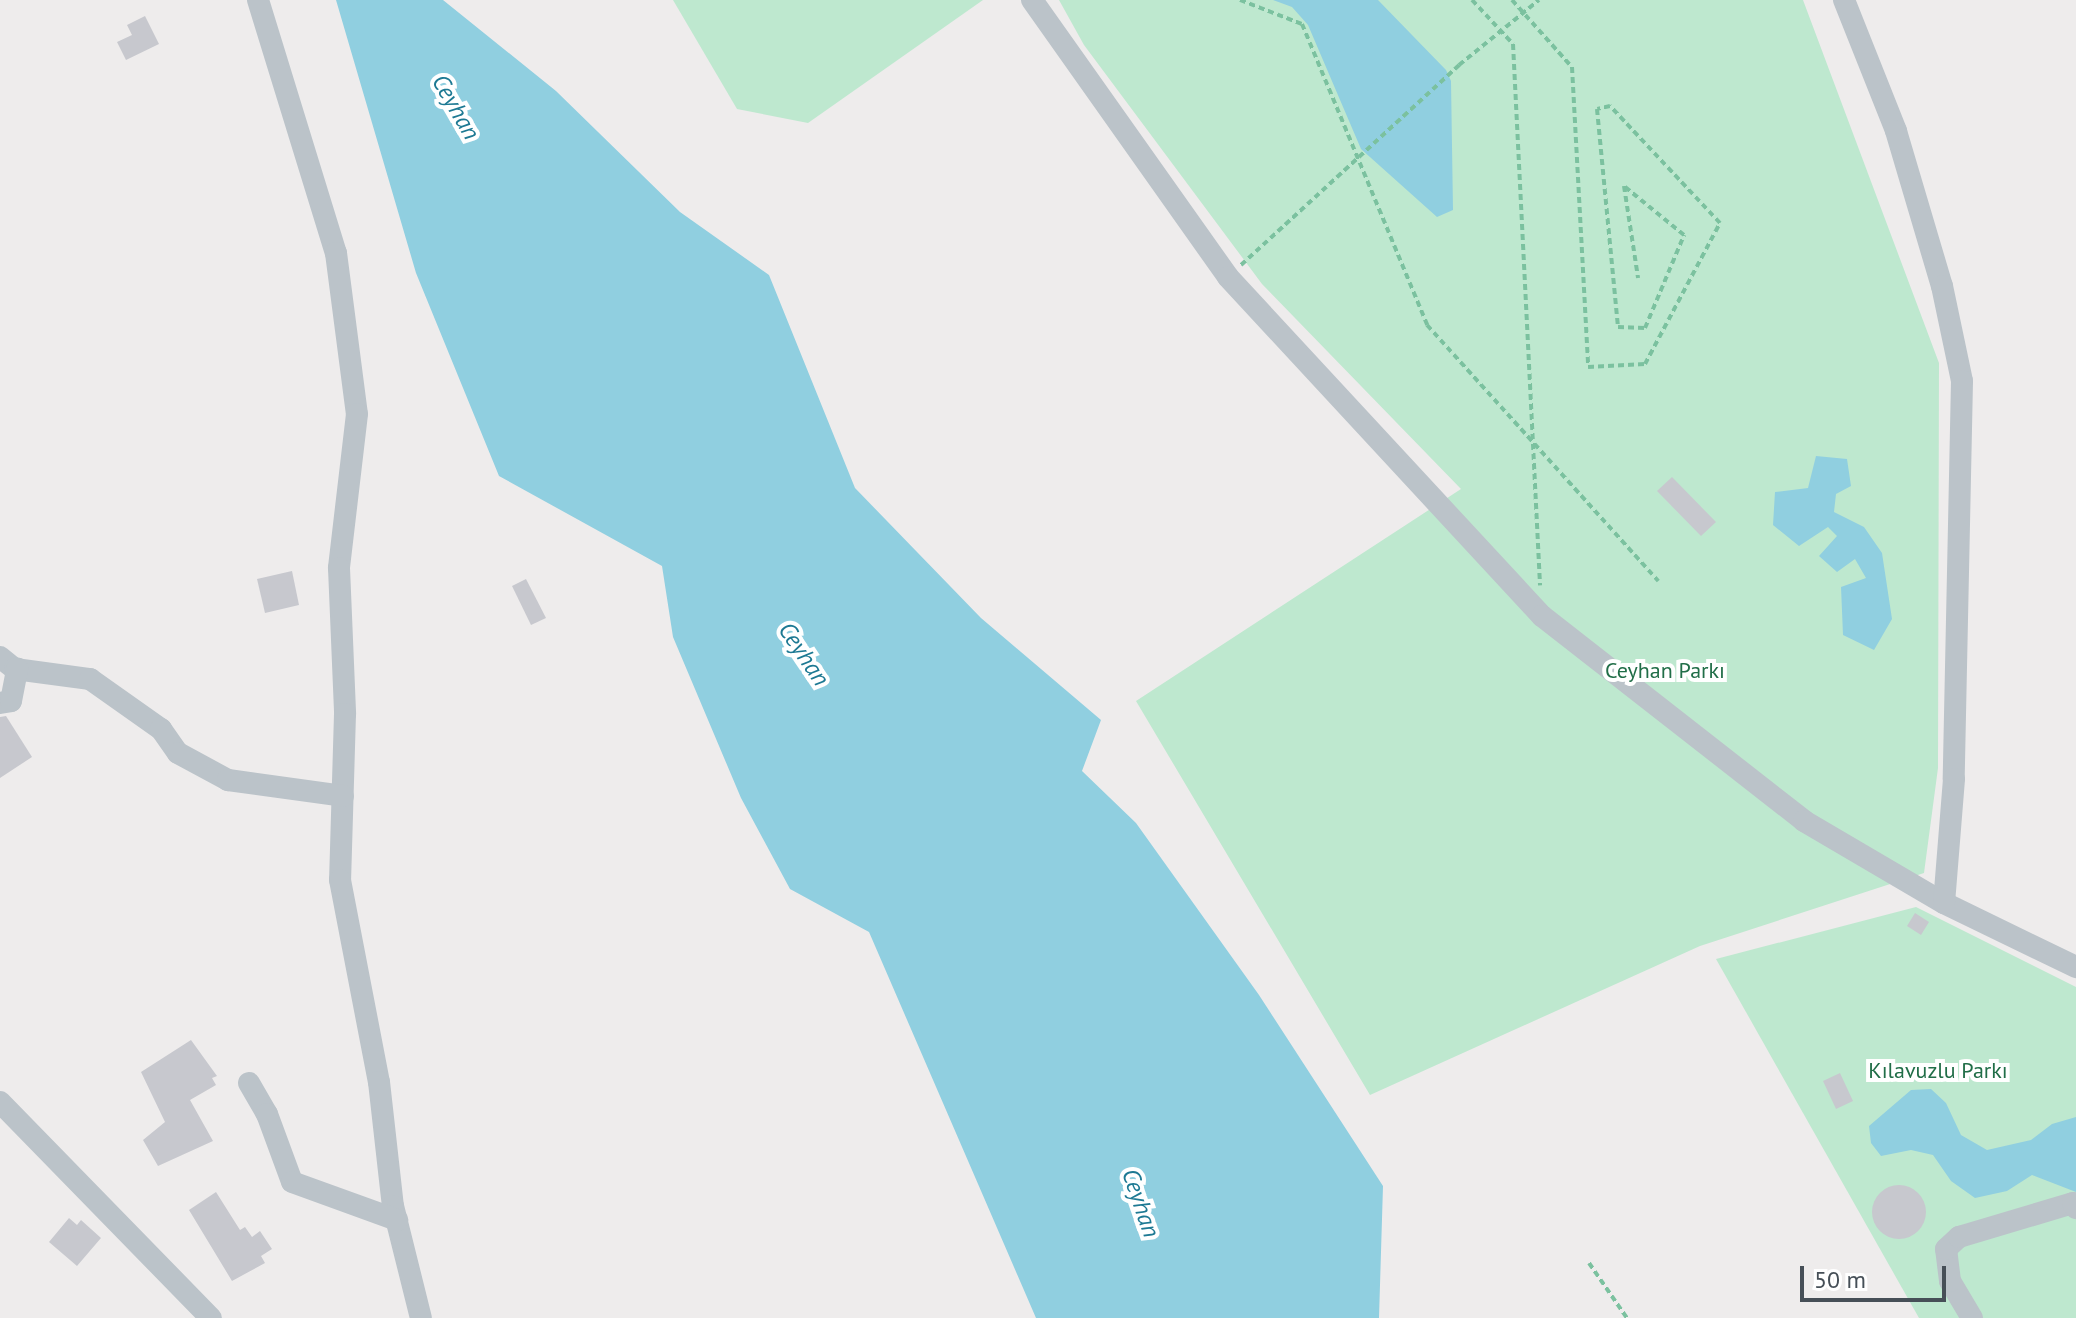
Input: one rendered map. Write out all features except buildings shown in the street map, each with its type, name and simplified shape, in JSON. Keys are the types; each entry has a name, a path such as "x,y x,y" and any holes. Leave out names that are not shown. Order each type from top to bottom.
{"street":[{"path":"258,0 336,253 357,414 339,568 345,714 340,880 379,1082 397,1220 421,1318"},
{"path":"1032,0 1228,277 1542,616 1804,821 1944,903 2076,967"},
{"path":"1844,0 1896,131 1942,286 1962,381 1954,779 1944,903"},
{"path":"0,703 11,701 8,663 90,679 161,729 178,753 228,780 343,796"},
{"path":"249,1083 267,1114 292,1182 397,1220"},
{"path":"0,1102 211,1318"},
{"path":"1972,1318 1950,1281 1946,1249 1959,1237 2073,1203 2076,1208"}],"path":[{"path":"1240,0 1302,24 1427,325 1658,581"},
{"path":"1472,0 1513,44 1542,616"},
{"path":"1512,0 1572,67 1588,367 1645,364 1720,223 1610,106 1597,109 1618,327 1645,328 1684,235 1624,186 1638,278"},
{"path":"1228,277 1500,30 1539,0"},
{"path":"1589,1263 1627,1318"}],"green space":[{"path":"673,0 983,0 808,123 737,109"},
{"name":"Ceyhan Parkı","path":"1059,0 1803,0 1939,363 1938,768 1924,873 1700,946 1370,1095 1136,701 1461,489 1262,284 1084,45"},
{"name":"Kılavuzlu Parkı","path":"1916,907 2076,987 2076,1318 1919,1318 1716,959"}],"water":[{"name":"Ceyhan","path":"336,0 443,0 556,91 680,212 769,275 855,488 981,618 1101,720 1082,771 1136,823 1259,995 1383,1186 1379,1318 1036,1318 869,932 790,889 741,798 673,637 662,566 499,476 416,273"},
{"path":"1273,0 1378,0 1446,70 1451,81 1453,210 1437,217 1361,149 1308,25 1292,7"},
{"path":"1816,456 1847,459 1851,486 1836,494 1834,512 1864,527 1882,553 1892,619 1874,650 1843,635 1841,587 1866,578 1855,559 1837,572 1819,556 1837,536 1828,527 1799,546 1773,525 1775,492 1808,488"},
{"path":"1931,1089 1946,1103 1961,1135 1987,1150 2031,1140 2052,1124 2076,1117 2076,1192 2032,1175 2007,1191 1975,1198 1951,1181 1933,1155 1911,1150 1881,1156 1871,1143 1869,1126 1911,1090"}]}
